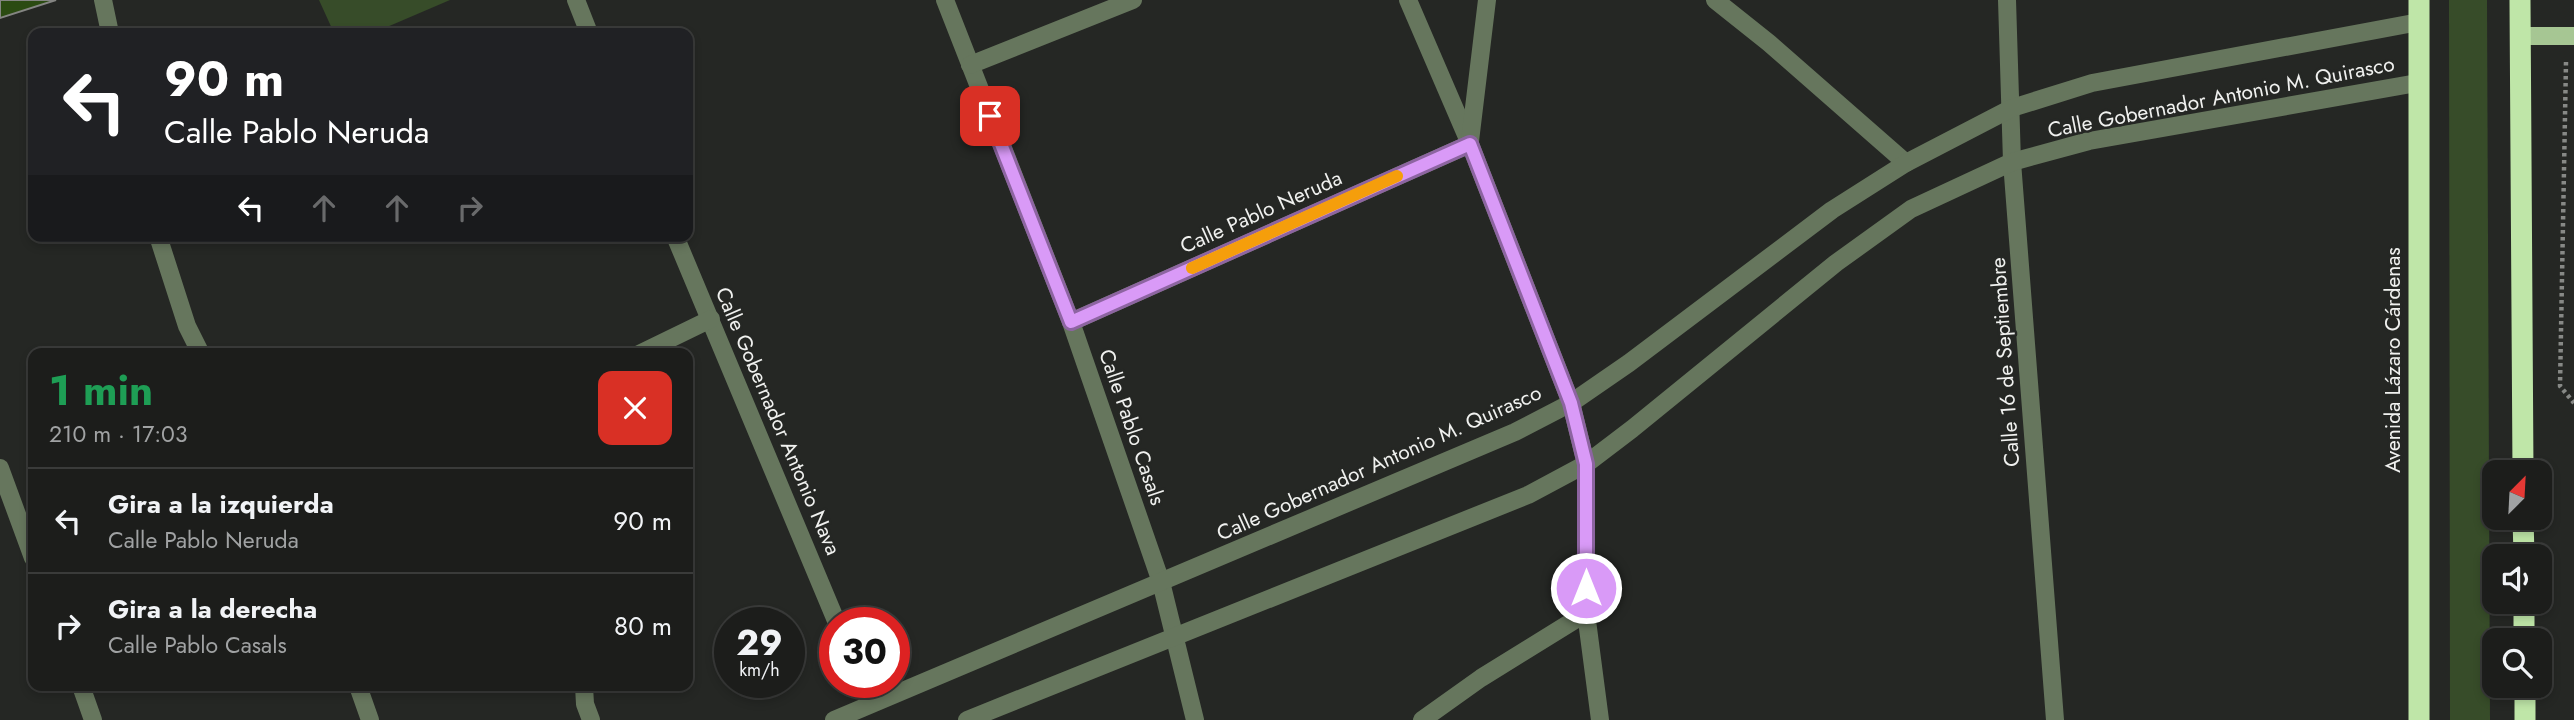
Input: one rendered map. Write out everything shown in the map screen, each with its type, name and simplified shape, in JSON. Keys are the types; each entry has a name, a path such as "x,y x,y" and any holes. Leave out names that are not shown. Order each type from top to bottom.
{"highway":[{"name":"Avenida Lázaro Cárdenas","path":"2419,0 2419,720"},
{"path":"2519,0 2523,460"},
{"path":"2525,698 2525,720"}],"main road":[{"path":"2519,36 2570,43"}],"street":[{"path":"103,0 109,28"},
{"path":"576,0 587,28"},
{"name":"Calle Pablo Casals","path":"945,0 1071,322 1161,582 1195,720"},
{"path":"970,65 1133,0"},
{"path":"1408,0 1470,144 1571,403 1586,464 1586,613 1600,720"},
{"path":"1470,144 1487,0"},
{"path":"1715,0 1769,43 1906,163"},
{"name":"Calle 16 de Septiembre","path":"2007,0 2012,162 2055,720"},
{"name":"Calle Gobernador Antonio M. Quirasco","path":"834,720 1515,432 1571,403 1629,363 1832,210 1906,163 2012,108 2092,83 2419,22"},
{"name":"Calle Gobernador Antonio M. Quirasco","path":"967,720 1528,495 1586,464 1836,263 1911,209 2012,162 2089,141 2417,83"},
{"name":"Calle Pablo Neruda","path":"1071,322 1470,144"},
{"path":"160,242 187,326 198,348"},
{"name":"Calle Gobernador Antonio Nava","path":"678,242 830,607"},
{"path":"652,348 712,319"},
{"path":"0,468 28,544"},
{"path":"1422,720 1481,678 1586,613"},
{"path":"83,691 93,720"},
{"path":"360,691 370,720"},
{"path":"584,691 585,704 591,720"},
{"path":"868,698 870,704"}],"path":[{"path":"2570,43 2560,386 2574,403"}],"green space":[{"path":"319,0 450,0 385,28 332,28"},
{"path":"2449,0 2487,0 2489,460 2482,460 2482,530 2489,530 2489,544 2482,544 2482,614 2490,614 2490,628 2482,628 2482,698 2490,698 2490,720 2450,720"}],"building":[{"path":"0,0 56,0 0,18"}],"slow traffic":[{"path":"1192,268 1397,176"}],"route":[{"path":"990,116 1071,322 1470,144 1571,403 1586,464 1586,588"}]}
